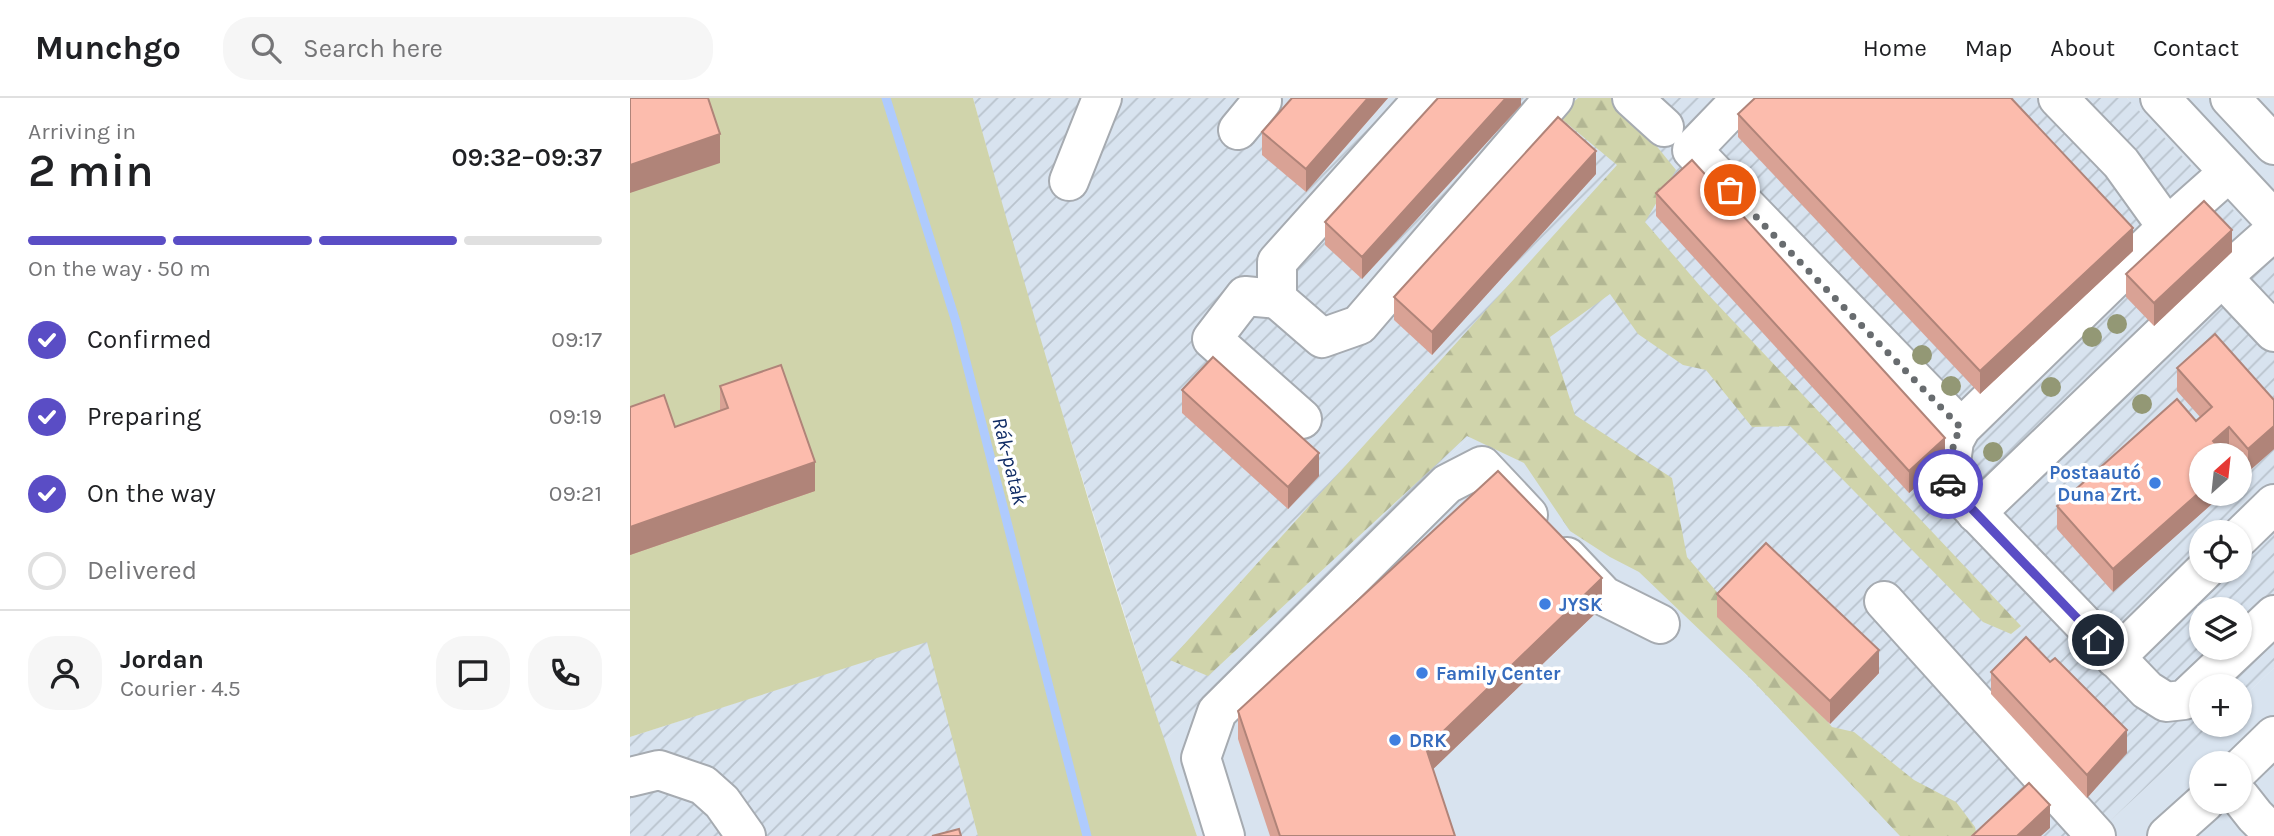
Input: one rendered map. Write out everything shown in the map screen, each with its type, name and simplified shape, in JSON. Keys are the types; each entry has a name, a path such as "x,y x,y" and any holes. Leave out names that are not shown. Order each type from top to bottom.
{"street":[{"path":"1069,180 1102,98"},
{"path":"1278,299 1277,262 1424,98"},
{"path":"1302,419 1212,339 1245,296 1278,299 1322,338 1359,325 1555,98"},
{"path":"1632,98 1664,127"},
{"path":"1742,98 1692,150 1961,428"},
{"path":"2059,98 2121,163 2167,227"},
{"path":"2160,98 2274,220"},
{"path":"2231,98 2274,145"},
{"path":"1238,130 1267,99"},
{"path":"2229,172 2167,227 1961,428 1954,441 1948,484 2115,658 2147,690 2165,702 2184,700 2274,615"},
{"path":"1976,513 2222,277 2274,231"},
{"path":"2222,277 2274,332"},
{"path":"1225,836 1201,758 1217,712 1447,484 1482,466 1604,596 1660,624"},
{"path":"2252,525 2274,504"},
{"path":"2115,658 2192,583"},
{"path":"1884,601 2096,836"},
{"path":"2252,757 2274,736"},
{"path":"630,777 659,771 703,785 722,802 746,836"},
{"path":"2252,812 2274,835"},
{"path":"2167,836 2192,814"}],"shaded area":[{"path":"973,98 2127,98 2274,253 2274,668 2252,689 2252,674 2189,674 2189,737 2200,737 2094,836 1902,836 1493,413 1164,741 1034,323"},
{"path":"2127,98 2274,98 2274,253"},
{"path":"1493,413 1902,836 1197,836 1164,741"},
{"path":"928,641 978,836 630,836 630,737"},
{"path":"2274,668 2274,836 2094,836 2200,737 2252,737 2252,689"}],"green space":[{"path":"630,98 973,98 1079,469 1197,836 978,836 927,642 630,737"},
{"path":"1578,98 1614,98 1633,117 1676,170 1645,222 1701,287 2021,626 2011,634 1983,622 1790,426 1752,427 1706,370 1683,365 1638,334 1610,294 1550,337 1575,415 1672,478 1687,557 1832,727 1854,732 1914,780 1956,802 1975,827 1977,836 1900,836 1751,679 1639,572 1570,531 1524,463 1467,436 1208,676 1170,660 1617,165 1558,116"}],"building":[{"path":"630,98 708,98 720,134 630,165"},
{"path":"1292,98 1368,98 1306,169 1262,132"},
{"path":"1438,98 1506,98 1362,257 1325,222"},
{"path":"1755,98 2011,98 2133,228 1980,371 1738,114"},
{"path":"1558,117 1596,151 1432,332 1394,297"},
{"path":"1692,160 1945,438 1909,471 1656,193"},
{"path":"2204,201 2232,230 2154,303 2126,274"},
{"name":"Postaautó Duna Zrt.","path":"2215,334 2274,400 2274,426 2252,445 2252,443 2243,443 2229,427 2213,441 2215,443 2189,443 2189,502 2113,569 2057,506 2177,399 2196,421 2212,407 2177,368"},
{"path":"1213,357 1319,453 1288,487 1182,390"},
{"path":"781,365 815,462 630,527 630,407 664,395 675,427 728,408 720,386"},
{"name":"Family Center","path":"1498,471 1602,578 1426,748 1455,836 1280,836 1238,711"},
{"path":"1766,543 1879,650 1830,701 1717,594"},
{"path":"2026,637 2050,662 2055,658 2127,730 2087,775 1991,672"},
{"path":"2029,783 2050,805 2017,836 1972,836"},
{"path":"959,829 961,836 932,836"}],"waterway":[{"name":"Rák-patak","path":"886,98 956,322 1087,836"}],"way so far":[{"path":"1730,190 1961,428 1954,441 1948,484"}],"place":[{"name":"Postaautó Duna Zrt.","path":"2155,483"},
{"name":"JYSK","path":"1545,604"},
{"name":"Family Center","path":"1422,673"},
{"name":"DRK","path":"1395,740"}],"route":[{"path":"1948,484 2098,640"}]}
